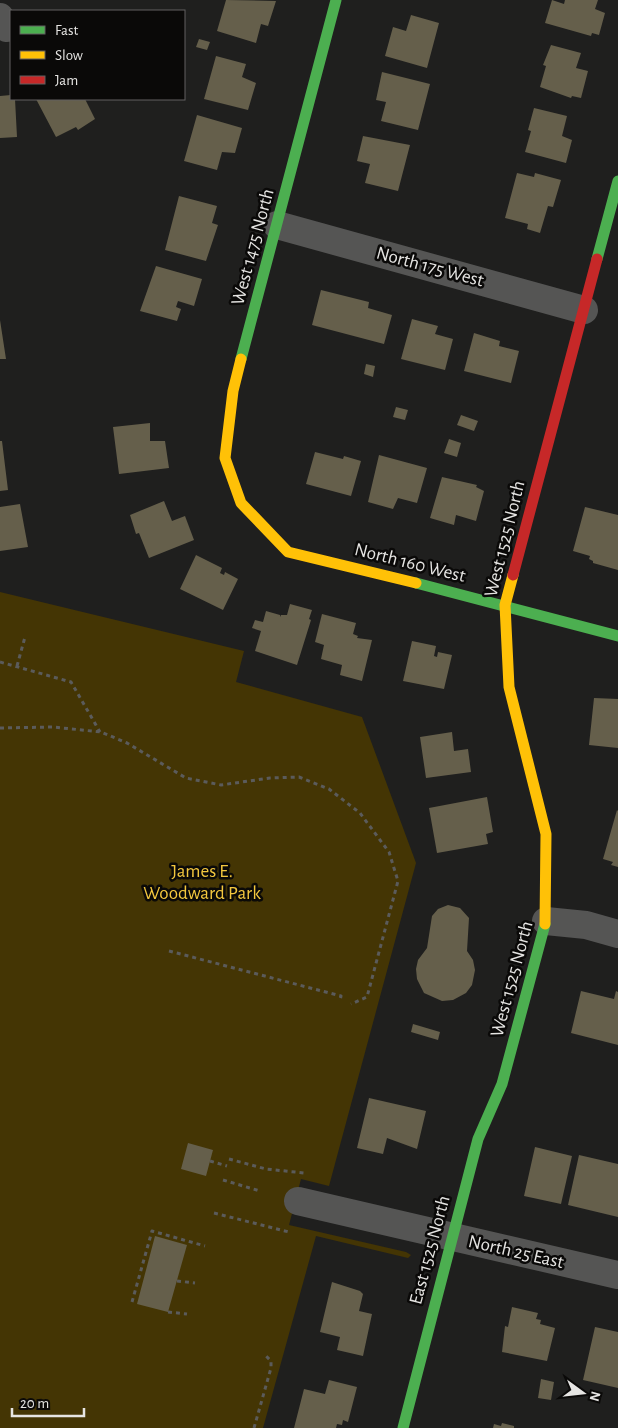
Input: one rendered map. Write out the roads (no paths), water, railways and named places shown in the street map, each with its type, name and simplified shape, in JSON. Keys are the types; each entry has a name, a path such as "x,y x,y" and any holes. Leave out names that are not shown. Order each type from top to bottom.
{"street":[{"name":"West 1475 North","path":"241,503 225,458 233,391 336,0"},
{"name":"West 1525 North","path":"502,1084 546,921 546,834 509,687 505,604 618,181"},
{"name":"North 175 West","path":"277,225 584,310"},
{"name":"North 160 West","path":"241,503 288,552 505,604 618,636"},
{"path":"546,921 586,925 618,934"},
{"name":"East 1525 North","path":"403,1428 451,1237 478,1139 502,1084"},
{"name":"North 25 East","path":"298,1202 618,1275"}],"park label":[{"name":"James E. Woodward Park","path":"202,882"}]}
